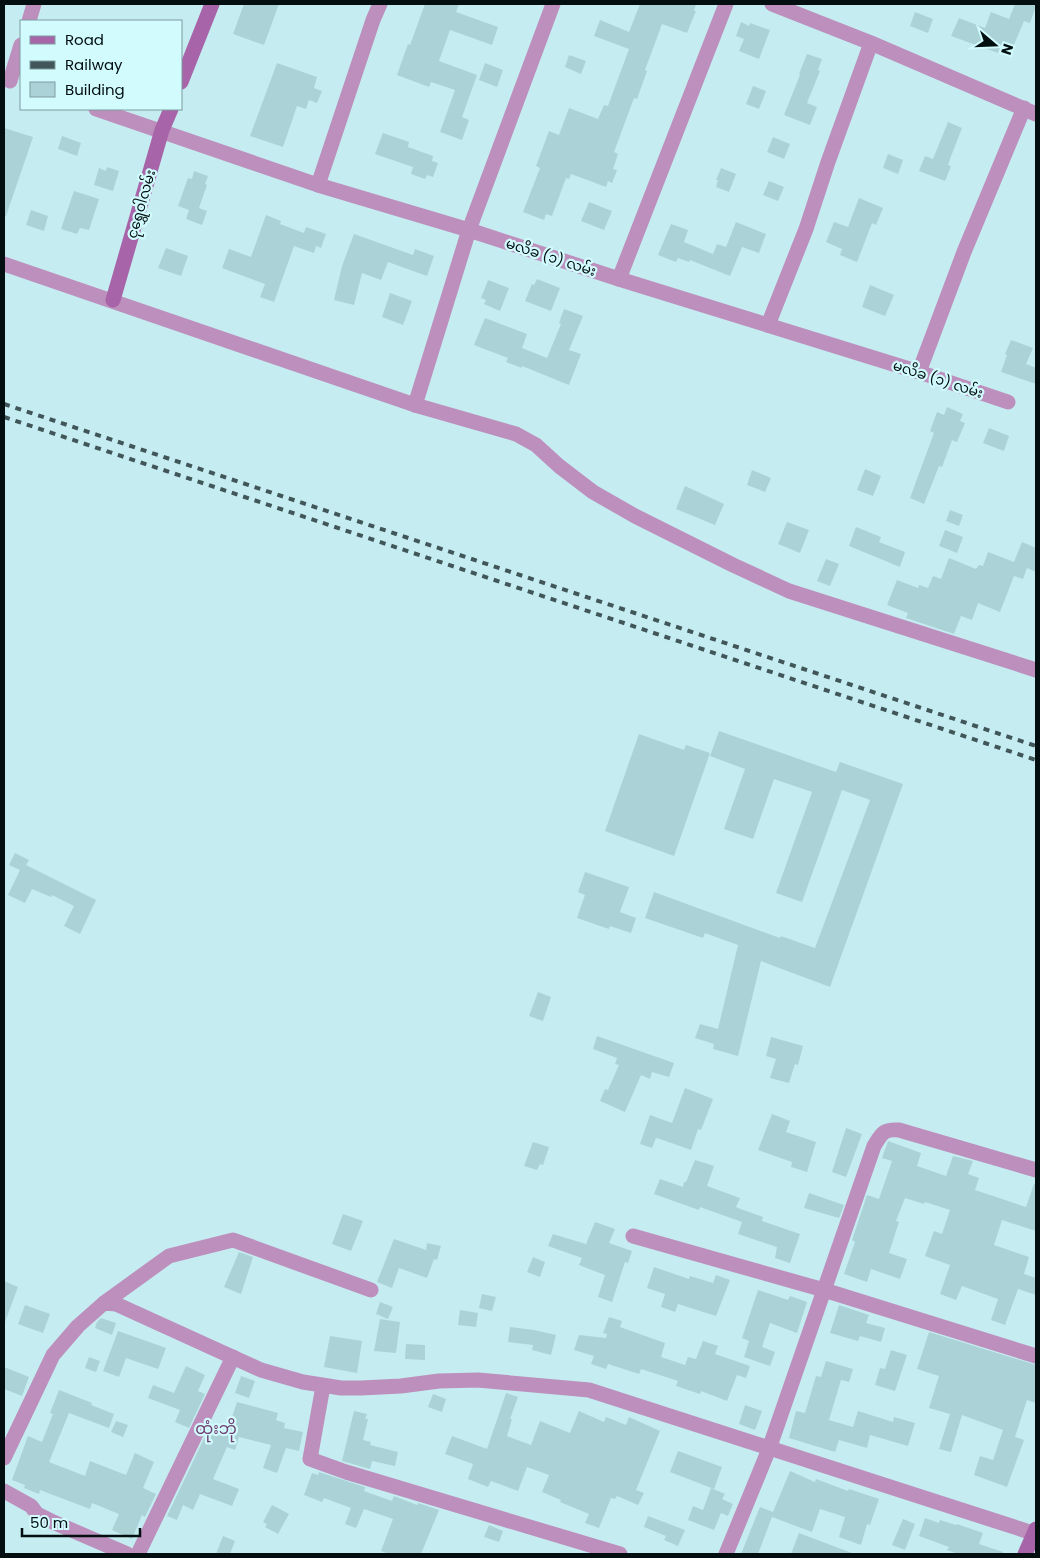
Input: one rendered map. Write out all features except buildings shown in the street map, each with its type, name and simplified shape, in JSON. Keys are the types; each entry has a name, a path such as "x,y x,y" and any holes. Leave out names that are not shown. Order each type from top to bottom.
{"street":[{"path":"29,20 34,4"},
{"path":"182,79 212,4"},
{"path":"318,185 380,4"},
{"path":"415,405 469,230 553,4"},
{"path":"619,279 726,4"},
{"path":"772,4 871,43 1030,111 964,252 919,372"},
{"path":"768,325 806,229 871,43"},
{"path":"12,81 20,49"},
{"name":"မလိခ (၁) လမ်း","path":"99,110 318,185 469,230 619,279 919,372 1008,402"},
{"name":"ငုရွှေဝါလမ်း","path":"112,300 162,130 171,110"},
{"path":"4,264 415,405 516,434 536,445 559,466 609,502 733,565 789,591 1036,670"},
{"path":"726,1554 769,1449 874,1146 882,1133 888,1129 899,1130 1036,1170"},
{"path":"632,1236 824,1290 1036,1356"},
{"path":"4,1458 53,1355 78,1326 104,1303 169,1256 234,1240 371,1290"},
{"path":"104,1303 116,1304 261,1370 323,1386 361,1388 401,1386 438,1381 478,1380 589,1390 1036,1533 1025,1554"},
{"path":"138,1554 233,1357"},
{"path":"323,1386 310,1459 346,1472 620,1554"},
{"path":"4,1491 31,1506 37,1514 127,1554"}],"railway":[{"path":"4,404 1036,746"},
{"path":"4,417 1036,760"}],"district":[{"name":"ထုံးဘို","path":"216,1428"}]}
